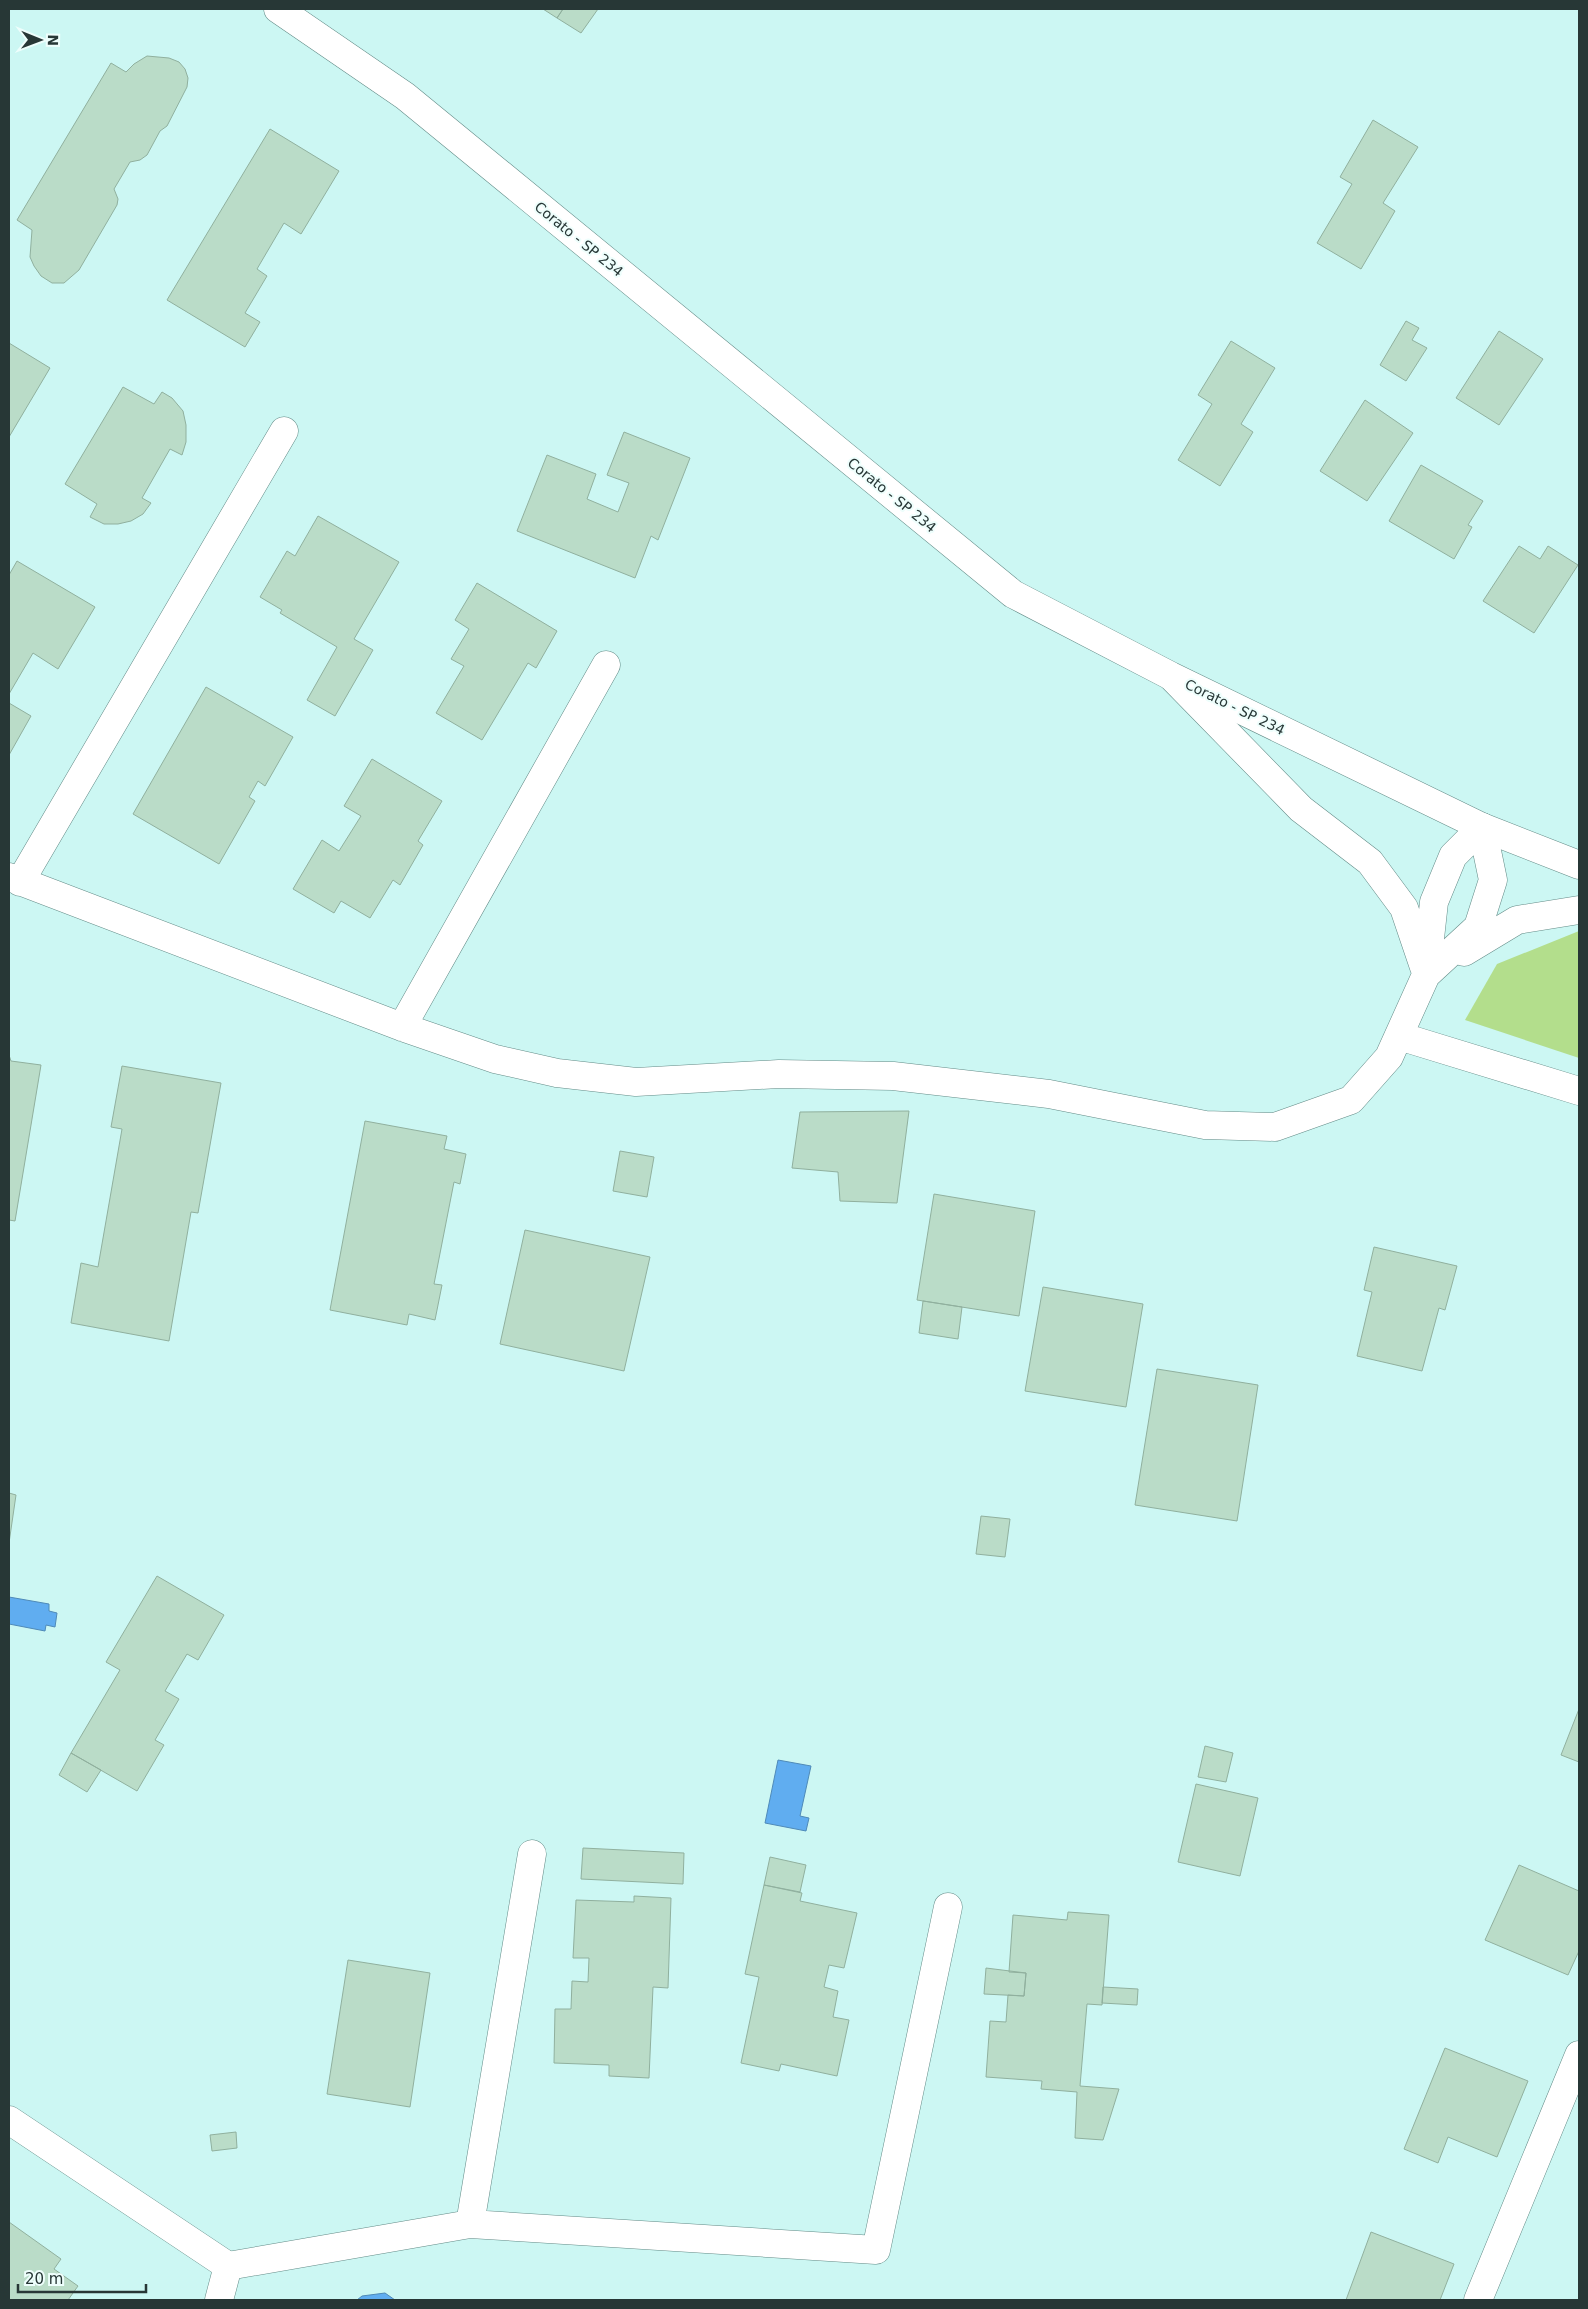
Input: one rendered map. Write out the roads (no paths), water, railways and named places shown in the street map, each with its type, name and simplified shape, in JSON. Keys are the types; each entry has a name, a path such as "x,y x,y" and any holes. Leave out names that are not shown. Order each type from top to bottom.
{"street":[{"name":"Corato - SP 234","path":"278,9 405,96 1013,594 1171,676 1482,827 1579,865"},
{"path":"284,431 14,879 402,1026 495,1059 557,1073 636,1082 779,1074 892,1076 1049,1094 1205,1125 1275,1127 1351,1100 1389,1057 1426,975 1434,902 1453,856 1482,827"},
{"path":"402,1026 606,665"},
{"path":"1171,676 1301,809 1370,862 1404,908 1426,975"},
{"path":"1426,975 1478,928 1493,880 1482,827"},
{"path":"1426,975 1517,920 1579,910"},
{"path":"1399,1036 1579,1090"},
{"path":"470,2224 532,1854"},
{"path":"9,2120 228,2266 470,2224 876,2250 948,1907"},
{"path":"1478,2300 1579,2054"},
{"path":"219,2300 228,2266"}],"water":[{"path":"9,1597 49,1604 49,1611 57,1613 55,1627 46,1625 45,1631 9,1624"},
{"path":"778,1760 811,1766 800,1816 809,1818 806,1831 765,1823"},
{"path":"385,2293 395,2300 357,2300 362,2296"}]}
